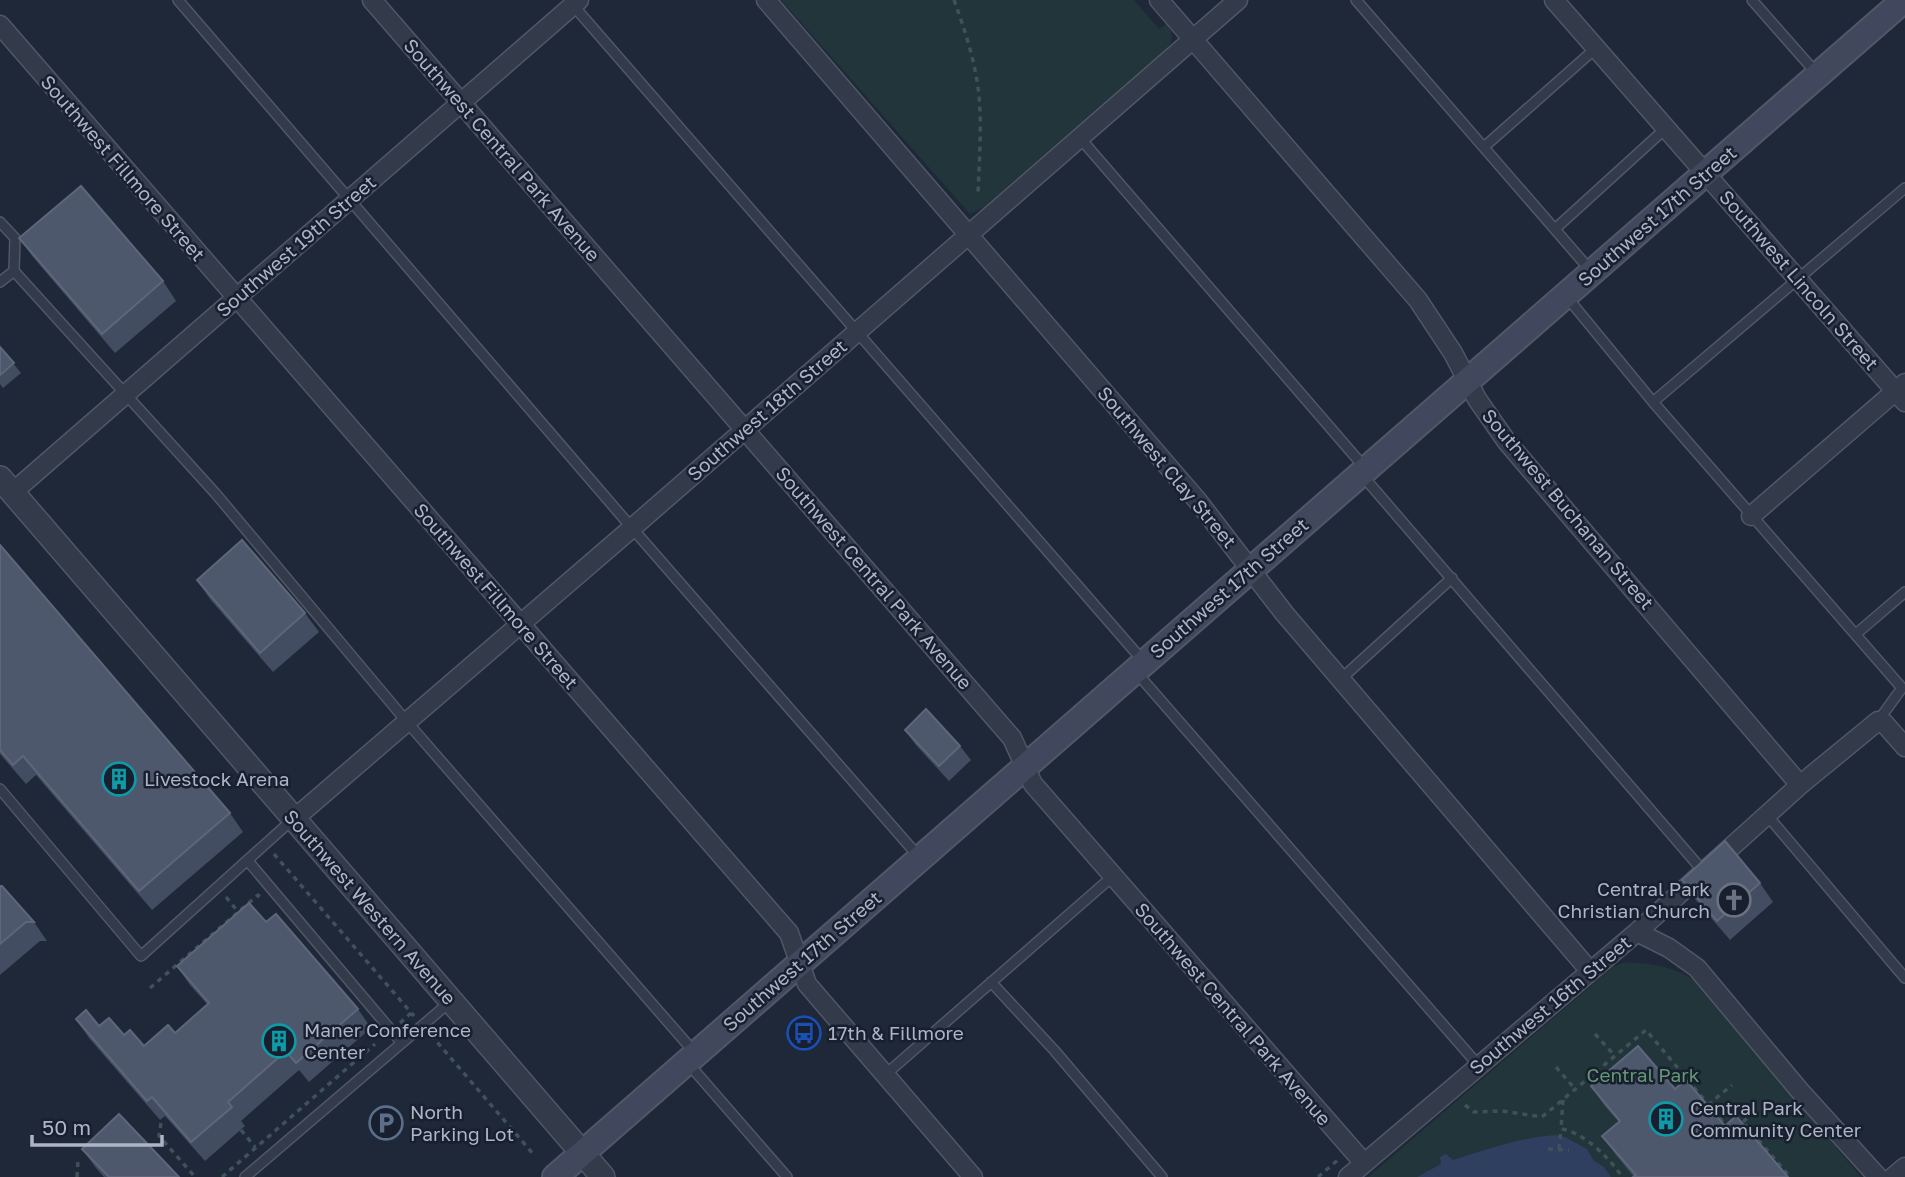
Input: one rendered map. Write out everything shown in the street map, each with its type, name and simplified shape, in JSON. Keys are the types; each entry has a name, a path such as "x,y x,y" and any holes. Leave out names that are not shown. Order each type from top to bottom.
{"main road":[{"name":"Southwest 17th Street","path":"555,1177 1904,0"}],"street":[{"name":"Southwest Central Park Avenue","path":"372,0 1012,738 1027,765 1033,784 1364,1163"},
{"name":"Southwest Clay Street","path":"766,0 1197,500 1284,612 1590,971"},
{"name":"Southwest Buchanan Street","path":"1159,0 1418,300 1477,399 1507,442 1800,785"},
{"name":"Southwest 18th Street","path":"294,819 1238,0"},
{"name":"Southwest Lincoln Street","path":"1554,0 1799,280 1902,392"},
{"name":"Southwest 19th Street","path":"6,485 124,395 574,2"},
{"name":"Southwest Fillmore Street","path":"0,25 789,933 807,984 973,1177"},
{"path":"1751,516 1902,392"},
{"name":"Southwest Western Avenue","path":"6,485 603,1177"},
{"path":"1878,721 1884,723 1905,747"},
{"name":"Southwest 16th Street","path":"1348,1177 1637,932 1800,785 1878,721"},
{"path":"1637,932 1669,948 1698,968 1800,1091 1878,1177"},
{"path":"1893,1177 1905,1167"}],"lane":[{"path":"178,0 920,858"},
{"path":"1356,0 1592,272"},
{"path":"1752,0 1818,75"},
{"path":"574,2 857,331 1479,1066"},
{"path":"1484,147 1596,48"},
{"path":"1555,229 1666,128"},
{"path":"1080,138 1703,871"},
{"path":"1653,402 1905,188"},
{"path":"0,222 15,238 14,271 215,495 692,1058 787,1177"},
{"path":"0,282 14,271"},
{"path":"1566,295 1653,402 1902,688 1878,721"},
{"path":"1341,679 1452,578"},
{"path":"1856,634 1905,592"},
{"path":"0,789 141,956 294,819"},
{"path":"1767,815 1905,978"},
{"path":"248,861 401,1042"},
{"path":"885,1075 1113,876"},
{"path":"991,982 1054,1050 1162,1177"},
{"path":"245,1177 451,1001"}],"path":[{"path":"954,0 963,26 978,94 978,195"},
{"path":"274,854 534,1155"},
{"path":"150,988 258,895"},
{"path":"226,897 246,921"},
{"path":"207,939 215,948"},
{"path":"399,1025 411,1013"},
{"path":"1465,1105 1474,1112 1502,1111 1542,1117 1646,1030 1732,1132 1754,1112"},
{"path":"1595,1034 1615,1056"},
{"path":"222,1177 375,1044"},
{"path":"1556,1068 1576,1090"},
{"path":"1708,1105 1732,1085"},
{"path":"1559,1149 1563,1100"},
{"path":"1743,1122 1790,1177"},
{"path":"161,1123 159,1136 195,1177"},
{"path":"1561,1129 1568,1130 1601,1152 1622,1177"},
{"path":"241,1130 256,1147"},
{"path":"1548,1149 1569,1150"},
{"path":"77,1177 78,1160"}],"green space":[{"path":"781,0 1134,0 1159,29 1167,24 1172,37 1165,50 984,207 970,214"},
{"name":"Central Park","path":"1625,962 1674,970 1700,985 1861,1177 1368,1177 1613,967"}],"water":[{"path":"1556,1135 1587,1149 1594,1161 1604,1167 1611,1177 1417,1177 1441,1164 1440,1157 1446,1154 1453,1160 1517,1141"}],"building":[{"path":"81,186 163,281 102,334 19,238"},
{"path":"0,347 14,363 0,375"},
{"path":"242,540 305,613 260,653 197,580"},
{"name":"Livestock Arena","path":"0,545 230,813 139,891 23,756 13,765 0,750"},
{"path":"926,709 960,746 939,766 905,730"},
{"path":"1725,841 1760,883 1717,921 1682,880"},
{"path":"0,886 34,922 26,922 0,944"},
{"name":"Maner Conference Center","path":"249,903 266,922 276,914 358,1009 296,1063 286,1051 228,1102 232,1107 191,1142 152,1097 147,1101 76,1019 86,1010 99,1026 109,1018 124,1035 130,1030 144,1046 168,1025 175,1033 209,1003 177,966"},
{"name":"Central Park Community Center","path":"1638,1046 1675,1089 1686,1080 1725,1126 1736,1116 1788,1177 1633,1177 1636,1175 1602,1136 1620,1121 1591,1086"},
{"path":"119,1114 179,1177 109,1177 82,1149"}],"place":[{"name":"Livestock Arena","path":"119,779"},
{"name":"Central Park Christian Church","path":"1734,900"},
{"name":"17th & Fillmore","path":"804,1033"},
{"name":"Maner Conference Center","path":"279,1041"},
{"name":"Central Park Community Center","path":"1666,1119"},
{"name":"North Parking Lot","path":"386,1123"}]}
